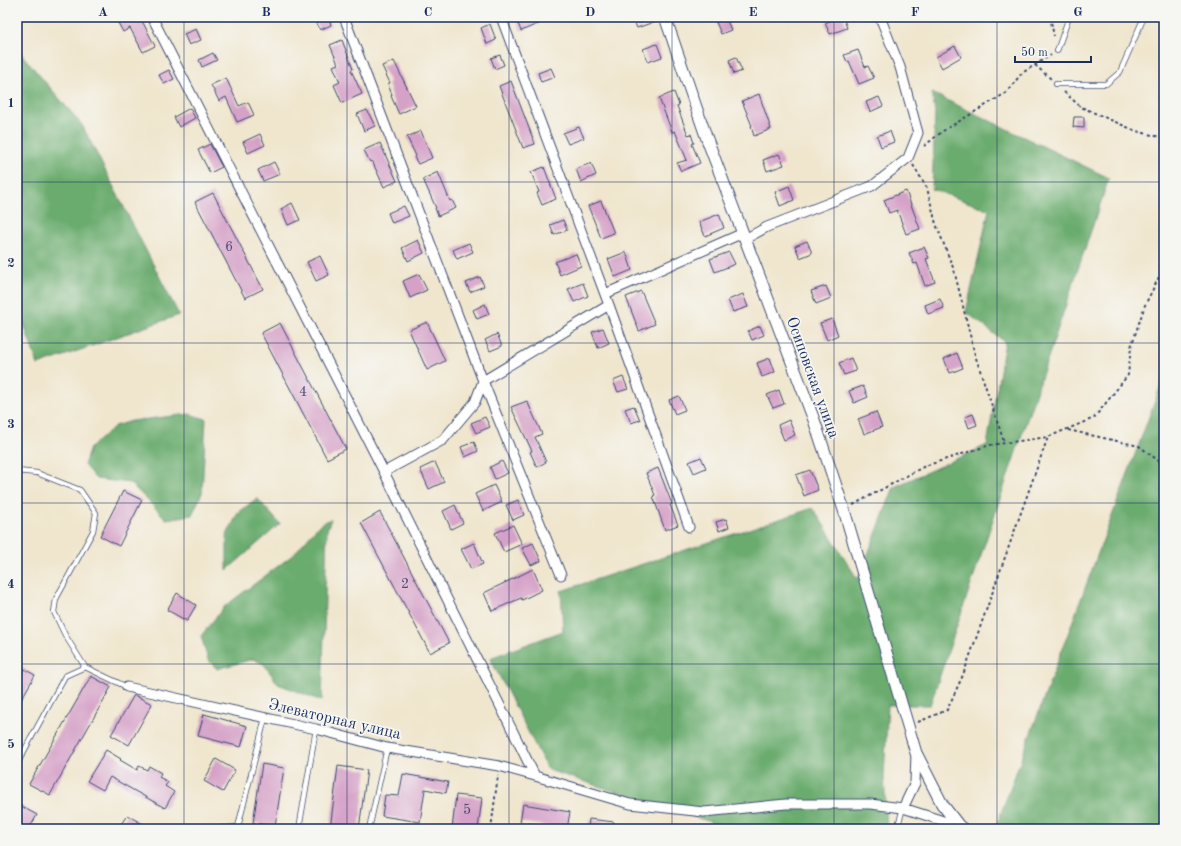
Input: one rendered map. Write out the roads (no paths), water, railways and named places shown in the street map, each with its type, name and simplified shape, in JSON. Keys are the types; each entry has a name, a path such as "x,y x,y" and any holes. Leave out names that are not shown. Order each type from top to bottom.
{"street":[{"path":"152,17 384,472 535,776"},
{"path":"344,17 483,381 561,575"},
{"path":"501,17 605,294 689,527"},
{"name":"Осиповская улица","path":"665,17 707,139 814,420 844,510 916,753"},
{"path":"605,294 766,227 872,186 908,158 918,133 900,67 880,17"},
{"path":"384,472 443,440 475,402 483,381 609,305"},
{"name":"Элеваторная улица","path":"127,687 316,729 387,748 499,766 630,804 704,812 786,804 870,804 903,808 961,828"},
{"path":"903,808 915,783 916,753"},
{"path":"916,753 942,804 961,828"}],"lane":[{"path":"1057,51 1069,17"},
{"path":"1056,84 1106,84 1120,72 1144,17"},
{"path":"17,471 37,473 80,490 96,513 93,531 56,599 54,612 65,635 85,667 127,687"},
{"path":"17,764 65,676 85,667"},
{"path":"216,829 237,828 265,718"},
{"path":"299,829 316,729"},
{"path":"369,829 387,748"},
{"path":"897,829 903,808"}]}
